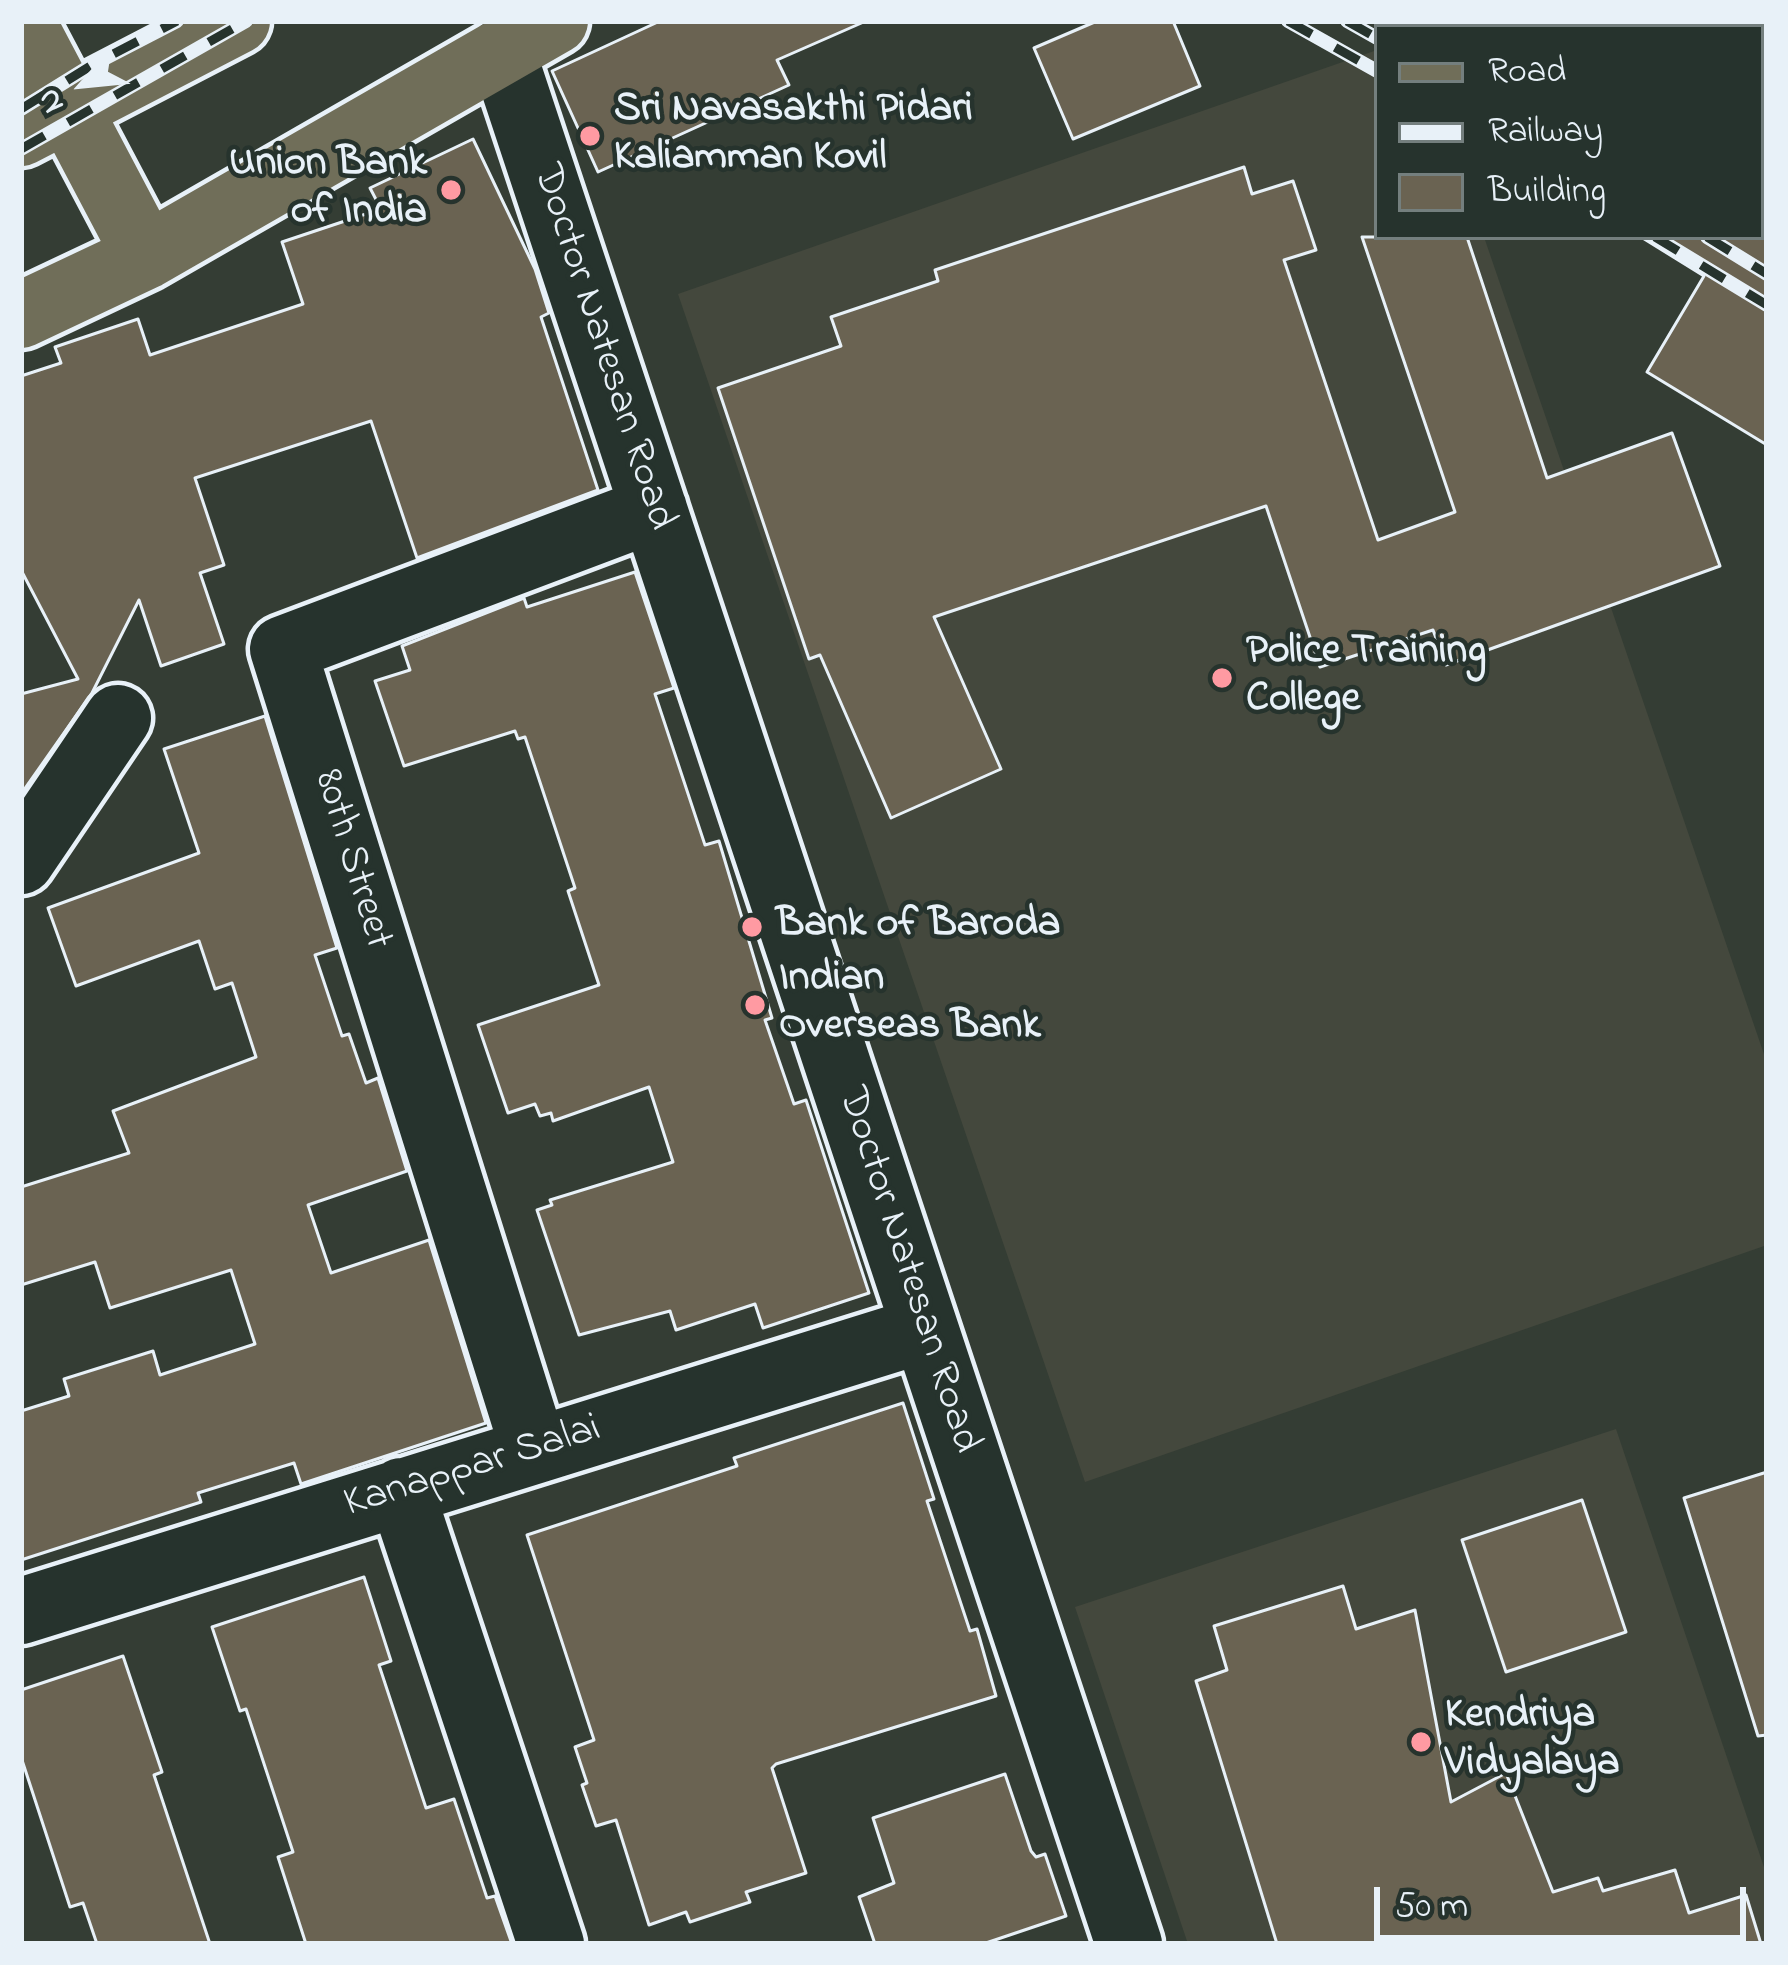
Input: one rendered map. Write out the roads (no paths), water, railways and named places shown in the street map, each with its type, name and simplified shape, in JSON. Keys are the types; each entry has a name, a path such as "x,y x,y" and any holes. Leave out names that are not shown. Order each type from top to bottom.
{"main road":[{"path":"22,21 44,122 146,256"},
{"path":"44,122 237,21"},
{"path":"27,298 146,256 528,36"}],"street":[{"name":"Doctor Natesan Road","path":"528,36 654,508 1129,1944"},
{"name":"80th Street","path":"535,1450 283,650 654,508"},
{"path":"21,861 118,718"},
{"name":"Kanappar Salai","path":"21,1612 925,1329"},
{"path":"401,1491 551,1944"}],"railway":[{"path":"21,109 177,21"},
{"path":"21,149 246,21"},
{"path":"1288,21 1374,69"},
{"path":"1347,21 1374,36"},
{"path":"1660,240 1767,305"},
{"path":"1712,240 1767,274"}],"place":[{"name":"Sri Navasakthi Pidari Kaliamman Kovil","path":"590,136"},
{"name":"Union Bank of India","path":"451,190"},
{"name":"Police Training College","path":"1222,678"},
{"name":"Bank of Baroda","path":"752,927"},
{"name":"Indian Overseas Bank","path":"755,1005"},
{"name":"Kendriya Vidyalaya","path":"1421,1742"}]}
